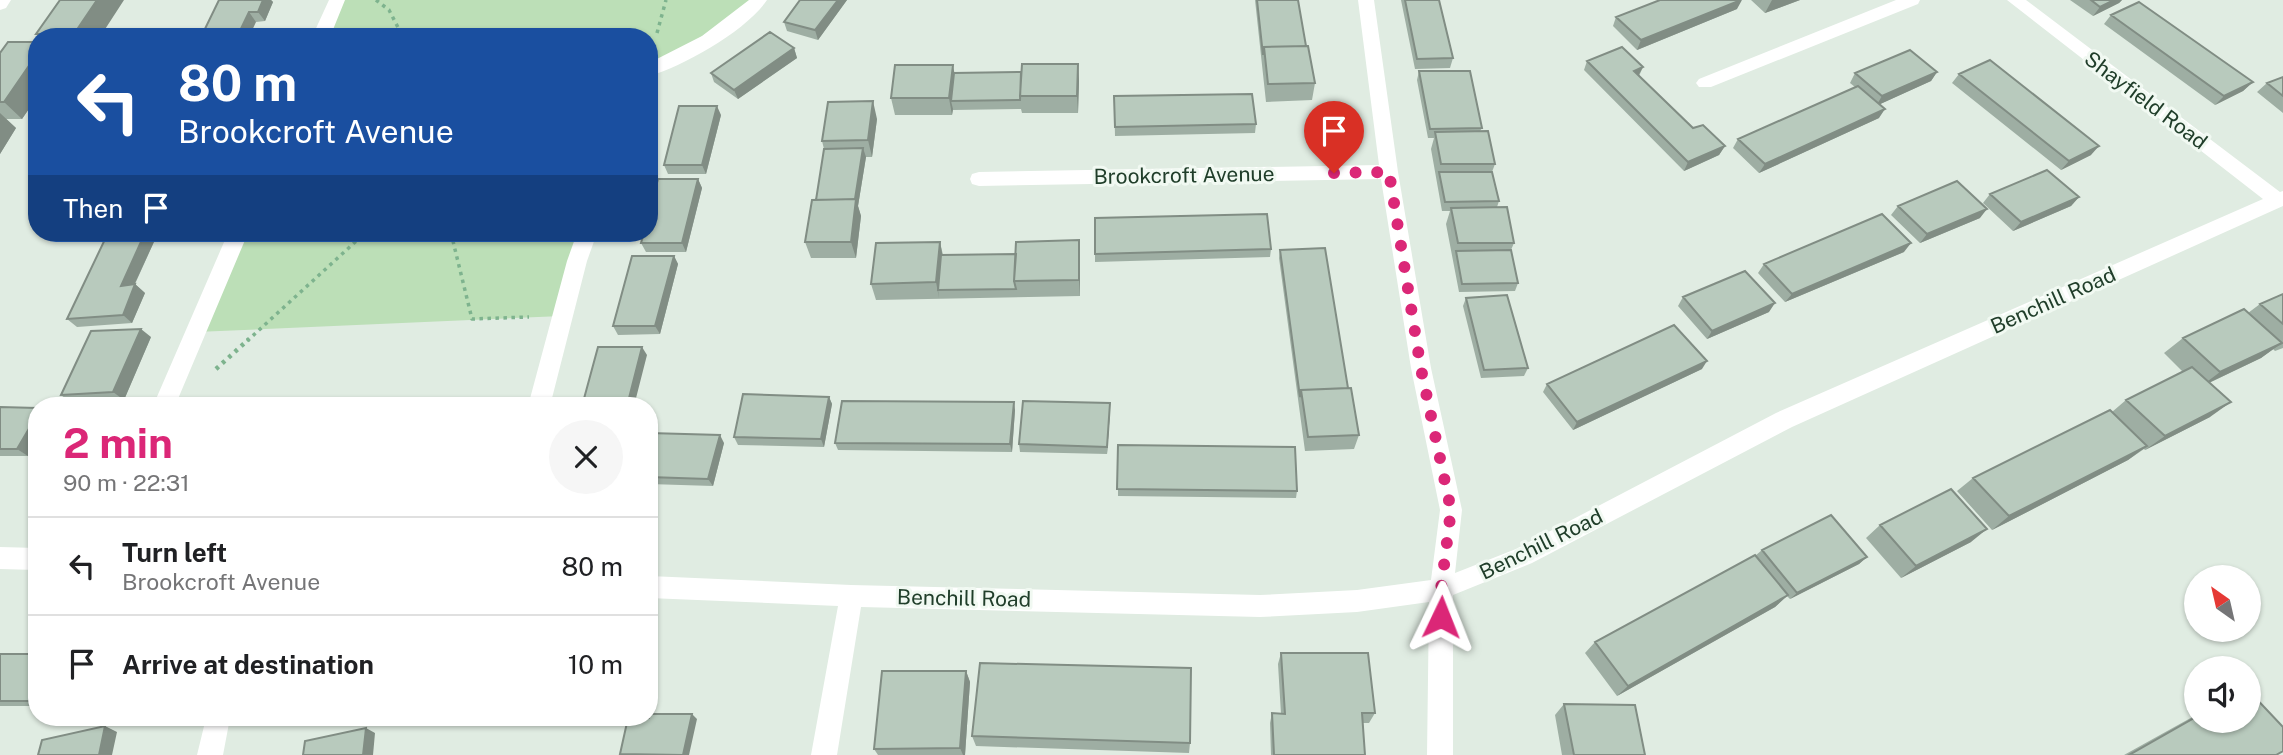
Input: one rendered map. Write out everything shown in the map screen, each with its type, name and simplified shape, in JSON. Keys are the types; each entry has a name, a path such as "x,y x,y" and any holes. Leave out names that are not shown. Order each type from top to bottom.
{"street":[{"path":"0,4 3,0"},
{"path":"325,28 337,0"},
{"path":"658,66 697,48 741,19 760,0"},
{"path":"1366,0 1389,172 1421,369 1451,510 1441,589 1440,755"},
{"path":"1705,83 1912,0"},
{"name":"Shayfield Road","path":"2015,0 2280,199"},
{"name":"Brookcroft Avenue","path":"979,179 1389,172"},
{"name":"Benchill Road","path":"658,587 851,596 1260,606 1357,601 1441,589 1524,556 1784,420 2280,199"},
{"path":"168,397 234,242"},
{"path":"540,397 584,242"},
{"path":"0,558 28,559"},
{"path":"824,755 851,596"},
{"path":"210,755 216,726"}],"path":[{"path":"376,0 388,10 398,28"},
{"path":"216,370 355,242"},
{"path":"453,242 472,319 562,316"}],"green space":[{"path":"335,0 759,0 658,64 658,28 324,28"},
{"path":"233,242 584,242 562,316 196,332"}],"building":[{"path":"60,0 97,0 78,28 40,28"},
{"path":"219,0 263,0 258,12 249,12 241,28 205,28"},
{"path":"800,0 838,0 815,30 784,22"},
{"path":"1257,0 1298,0 1306,46 1264,47 1263,55"},
{"path":"1405,0 1439,0 1453,58 1417,59"},
{"path":"1660,0 1741,0 1641,40 1616,17"},
{"path":"2091,0 2114,0 2100,7"},
{"path":"2139,2 2253,82 2224,96 2111,15"},
{"path":"770,32 794,48 734,90 711,73"},
{"path":"8,42 28,42 28,67 4,102 0,102 0,53"},
{"path":"1308,46 1315,83 1268,84 1264,47"},
{"path":"1622,47 1643,67 1634,71 1693,128 1703,125 1725,146 1688,162 1587,61"},
{"path":"1910,50 1937,72 1882,96 1855,73"},
{"path":"1990,60 2099,146 2069,161 1959,74"},
{"path":"1022,64 1078,64 1077,96 1020,96"},
{"path":"895,65 953,65 949,98 891,98"},
{"path":"1419,71 1470,71 1482,128 1430,129"},
{"path":"1021,72 1020,100 951,101 954,73"},
{"path":"2283,77 2283,96 2267,83"},
{"path":"1858,86 1885,109 1765,164 1738,139"},
{"path":"1252,94 1256,124 1115,127 1114,96"},
{"path":"873,101 868,140 822,141 828,102"},
{"path":"679,106 717,106 702,165 664,165"},
{"path":"1488,131 1495,164 1441,164 1435,132"},
{"path":"863,148 855,199 816,200 824,149"},
{"path":"2047,170 2079,197 2021,222 1990,194"},
{"path":"1439,172 1492,172 1499,201 1445,202"},
{"path":"658,179 698,179 682,243 641,243 658,242"},
{"path":"1957,181 1987,209 1927,234 1898,206"},
{"path":"856,199 851,242 805,242 812,200"},
{"path":"1507,207 1514,243 1458,243 1451,208"},
{"path":"1267,214 1271,249 1095,254 1095,218"},
{"path":"1882,214 1911,243 1792,294 1764,264"},
{"path":"1079,240 1079,280 1014,281 1016,242"},
{"path":"104,242 141,242 121,286 135,284 123,315 67,319"},
{"path":"940,242 936,282 871,284 876,243"},
{"path":"1325,248 1348,388 1301,390 1300,397 1280,250"},
{"path":"1511,250 1518,283 1462,284 1456,251"},
{"path":"1016,254 1016,289 938,290 941,255"},
{"path":"632,256 674,256 655,326 613,326"},
{"path":"1745,271 1775,303 1712,331 1683,297"},
{"path":"2283,294 2283,324 2260,304"},
{"path":"1507,295 1528,368 1484,370 1466,298"},
{"path":"2244,309 2282,343 2220,372 2183,338"},
{"path":"1674,325 1707,361 1577,422 1547,384"},
{"path":"141,329 113,392 61,395 91,331"},
{"path":"598,347 642,347 629,397 584,397"},
{"path":"2192,367 2231,402 2165,436 2126,400"},
{"path":"1351,388 1359,435 1308,437 1301,390"},
{"path":"743,394 829,397 821,439 734,437"},
{"path":"842,401 1014,402 1010,444 835,443"},
{"path":"1023,401 1110,403 1107,447 1019,444"},
{"path":"0,407 28,408 28,430 17,449 0,449"},
{"path":"2110,410 2147,446 2009,516 1973,478"},
{"path":"658,433 720,435 708,479 658,477"},
{"path":"1118,445 1295,447 1297,491 1117,489"},
{"path":"1951,489 1987,529 1916,566 1880,525"},
{"path":"1831,515 1867,557 1797,593 1762,550"},
{"path":"1755,555 1788,595 1628,686 1595,642"},
{"path":"1281,653 1368,653 1375,713 1362,713 1365,755 1274,755 1272,713 1285,714"},
{"path":"0,654 28,654 28,701 0,701"},
{"path":"980,663 1191,668 1190,743 972,736"},
{"path":"882,671 966,671 960,748 874,749"},
{"path":"1564,704 1635,705 1645,755 1574,755"},
{"path":"2261,704 2283,727 2283,751 2276,755 2129,755 2184,724 2184,733 2261,733"},
{"path":"658,714 692,714 683,755 620,754 626,726 658,726"},
{"path":"105,726 99,755 38,755 42,740"},
{"path":"366,728 363,755 303,755 305,741"}],"route":[{"path":"1334,173 1389,172 1421,369 1451,510 1441,589 1441,617"}]}
